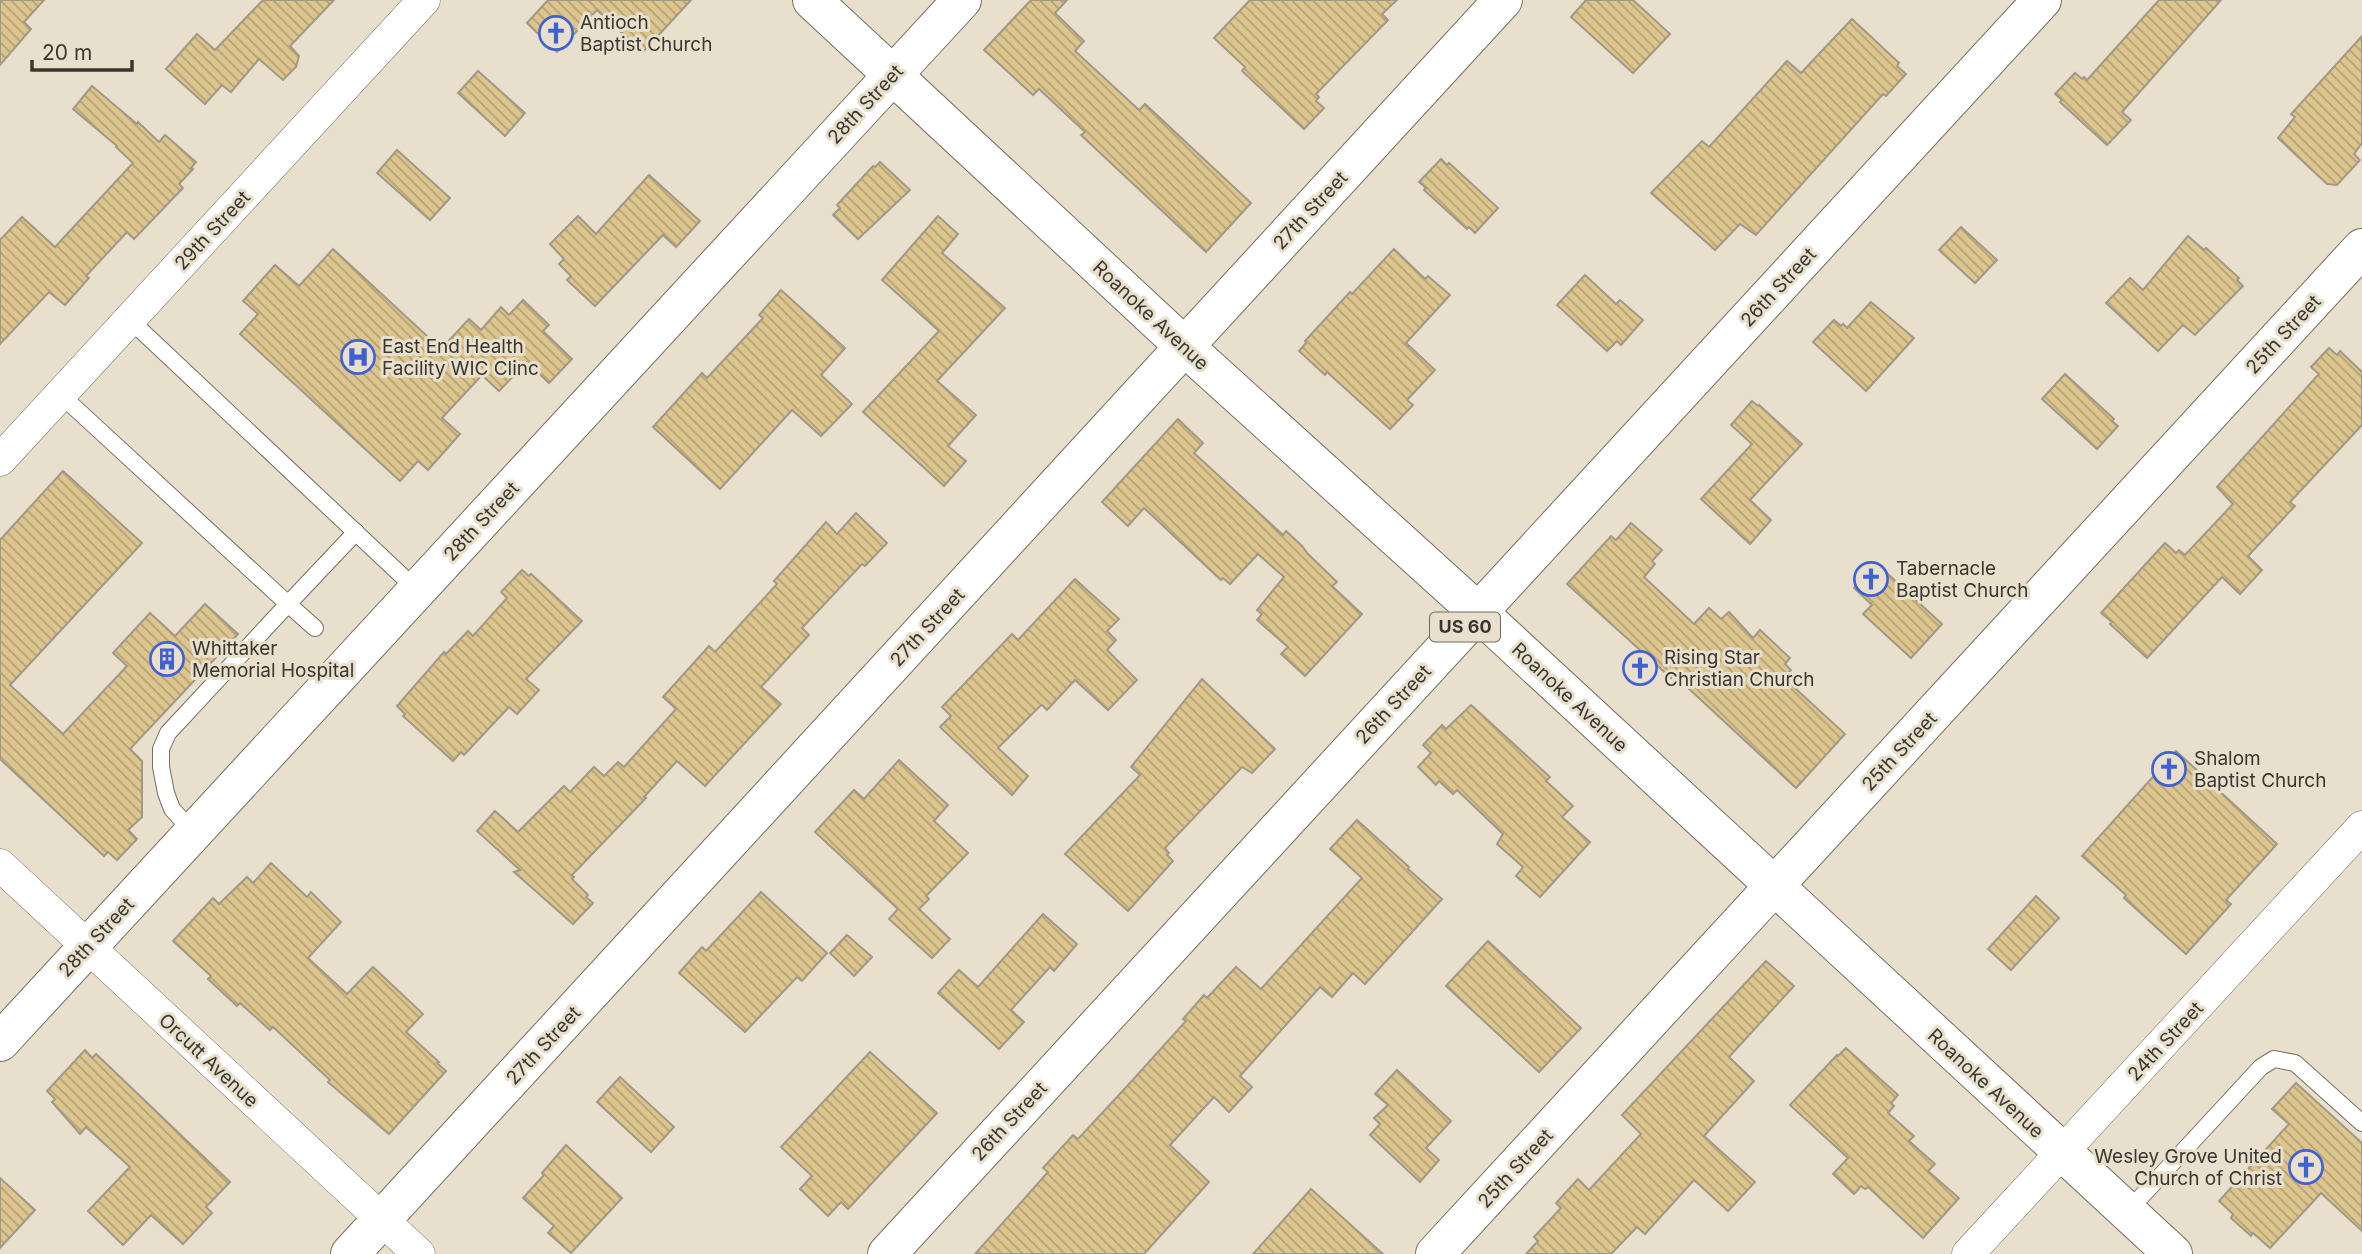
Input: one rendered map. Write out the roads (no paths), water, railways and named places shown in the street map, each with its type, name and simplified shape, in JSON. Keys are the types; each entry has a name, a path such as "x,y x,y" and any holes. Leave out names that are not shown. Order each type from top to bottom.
{"main road":[{"name":"Roanoke Avenue","path":"812,0 1184,346 1478,612 2173,1254"},
{"name":"28th Street","path":"0,1042 962,0"},
{"name":"27th Street","path":"350,1254 1503,0"},
{"name":"26th Street","path":"887,1254 2042,0"},
{"name":"25th Street","path":"1436,1254 2362,248"}],"street":[{"name":"29th Street","path":"0,460 424,0"},
{"name":"24th Street","path":"1968,1254 2362,827"},
{"name":"Orcutt Avenue","path":"0,864 419,1254"}],"lane":[{"path":"130,320 417,590"},
{"path":"61,395 315,628"},
{"path":"193,832 173,809 166,793 161,749 168,733 356,532"},
{"path":"2127,1212 2261,1068 2274,1059 2295,1063 2362,1123"}],"place":[{"name":"Antioch Baptist Church","path":"556,33"},
{"name":"East End Health Facility WIC Clinc","path":"358,357"},
{"name":"Tabernacle Baptist Church","path":"1871,579"},
{"name":"Whittaker Memorial Hospital","path":"167,659"},
{"name":"Rising Star Christian Church","path":"1640,668"},
{"name":"Shalom Baptist Church","path":"2169,769"},
{"name":"Wesley Grove United Church of Christ","path":"2306,1167"}]}
